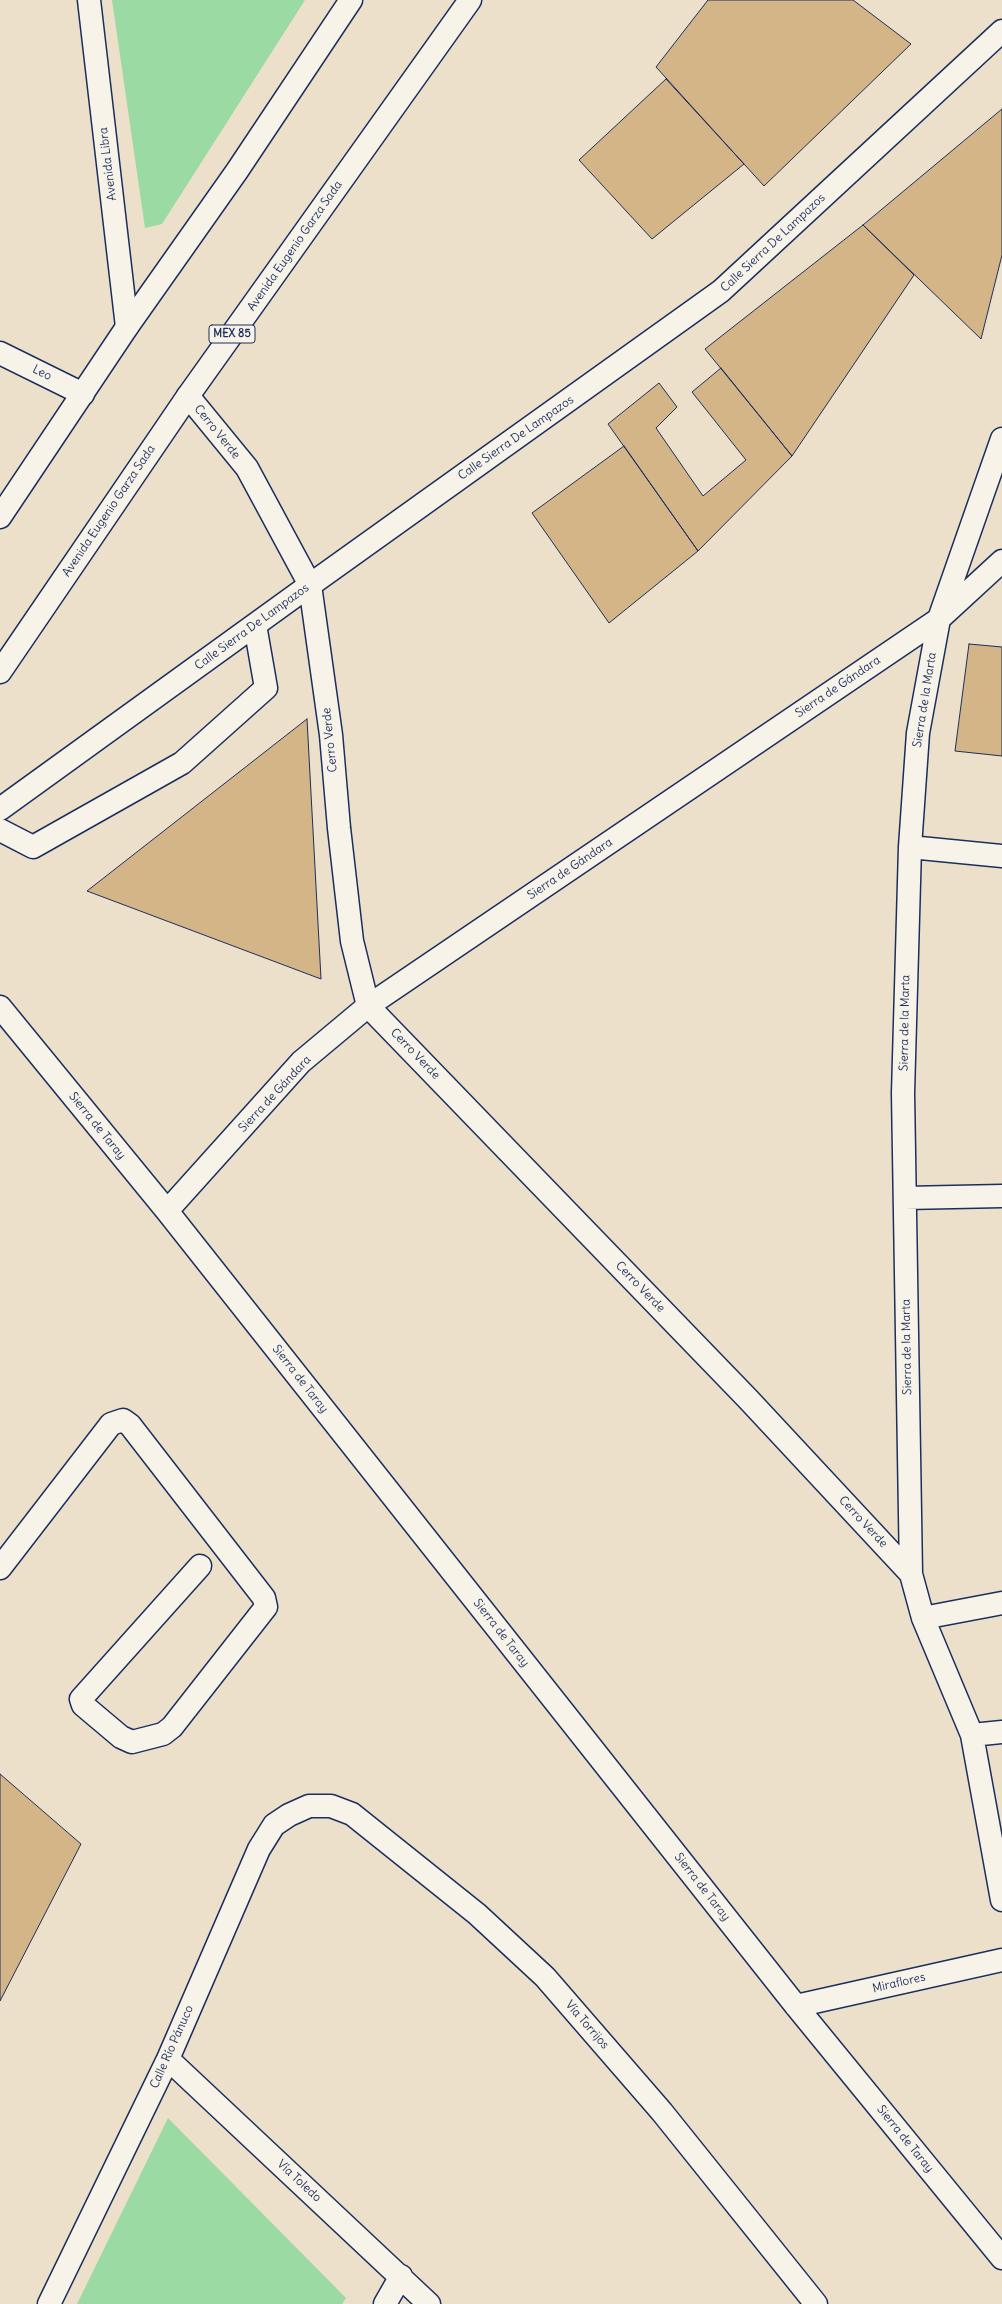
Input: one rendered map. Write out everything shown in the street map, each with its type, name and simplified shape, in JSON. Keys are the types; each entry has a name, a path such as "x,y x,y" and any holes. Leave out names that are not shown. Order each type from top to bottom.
{"main road":[{"name":"Avenida Libra","path":"88,0 127,327"},
{"path":"0,518 127,327 237,171 351,0"},
{"name":"Avenida Eugenio Garza Sada","path":"0,672 188,396 470,0"},
{"name":"Calle Sierra De Lampazos","path":"0,809 310,585 721,292 1002,31"},
{"name":"Leo","path":"0,353 83,394"},
{"name":"Cerro Verde","path":"188,396 247,468 310,585 331,735 339,828 352,941 368,1006 748,1399 911,1574"},
{"name":"Sierra de la Marta","path":"923,1618 911,1574 903,1093 910,847 918,733 939,619 1002,439"},
{"name":"Sierra de Gándara","path":"167,1211 301,1062 368,1006 939,619 1002,561"},
{"path":"0,830 33,847 182,764 266,688 255,625"},
{"path":"910,847 1002,856"},
{"name":"Sierra de Taray","path":"0,1007 167,1211 796,2006 1002,2258"},
{"path":"905,1198 1002,1196"},
{"path":"0,1568 111,1424 123,1420 130,1425 266,1602 264,1610 172,1727 163,1734 132,1742 121,1737 83,1705 81,1699 200,1566"},
{"path":"1002,1603 923,1618 972,1735 1002,1900"},
{"path":"972,1735 1002,1732"},
{"name":"Calle Río Pánuco","path":"49,2304 168,2059 259,1849 274,1825 309,1806"},
{"name":"Vía Torrijos","path":"309,1806 331,1806 352,1814 477,1914 545,1977 662,2112 816,2304"},
{"name":"Miraflores","path":"796,2006 1002,1960"},
{"name":"Vía Toledo","path":"168,2059 401,2276 429,2304"},
{"path":"385,2304 401,2276"}],"green space":[{"path":"112,0 305,0 162,224 145,228"},
{"path":"168,2118 346,2298 342,2304 77,2304"}],"building":[{"path":"708,0 853,0 911,44 764,186 656,67"},
{"path":"666,79 744,164 652,239 579,160"},
{"path":"1002,109 1002,255 981,339 863,225"},
{"path":"863,225 914,275 792,456 705,349"},
{"path":"721,368 792,456 698,551 608,424 659,383 677,407 656,428 703,496 746,460 692,392"},
{"path":"624,446 698,551 609,623 532,513"},
{"path":"969,644 1002,647 1002,756 955,751"},
{"path":"307,719 321,979 87,891"},
{"path":"0,1774 81,1844 0,2001"}]}
